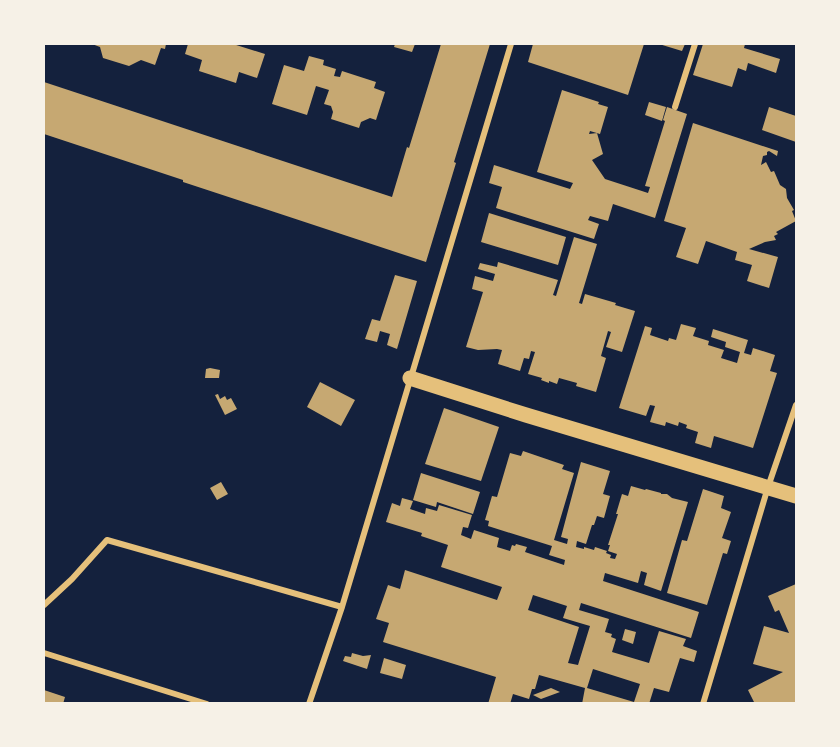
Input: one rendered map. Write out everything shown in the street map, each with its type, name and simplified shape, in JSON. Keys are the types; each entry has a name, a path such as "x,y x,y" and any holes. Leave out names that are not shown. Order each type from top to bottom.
{"main road":[{"path":"411,378 525,415 796,496"}],"street":[{"path":"309,704 342,607 511,44"},
{"path":"675,107 695,44"},
{"path":"703,704 768,487 796,405"},
{"path":"44,605 72,579 107,540 342,607"},
{"path":"44,653 207,704"}],"building":[{"path":"92,44 166,44 165,49 161,48 155,65 141,60 129,66 103,58 100,47"},
{"path":"188,44 233,44 265,54 257,78 239,72 236,83 199,71 202,60 185,54"},
{"path":"395,44 415,44 412,52 394,47"},
{"path":"441,44 490,44 426,262 44,134 44,82 392,197"},
{"path":"533,44 644,44 628,95 528,62"},
{"path":"659,44 685,44 682,51"},
{"path":"703,44 745,44 744,48 780,59 776,73 748,63 746,71 738,68 732,87 693,75"},
{"path":"309,56 324,60 323,65 336,69 334,76 340,77 342,71 376,82 374,88 385,92 376,120 370,118 361,122 359,128 331,119 333,112 331,106 324,104 329,90 316,86 307,115 272,104 284,65 304,71"},
{"path":"562,90 608,107 600,134 597,133 603,154 592,160 605,179 648,193 650,187 645,186 665,121 663,120 667,107 687,114 655,218 613,204 608,221 590,216 588,220 599,224 594,239 496,208 502,187 489,183 494,165 570,189 573,183 537,172"},
{"path":"649,102 666,107 662,121 645,115"},
{"path":"769,107 796,116 796,142 762,130"},
{"path":"693,123 778,151 777,156 767,152 767,155 763,156 761,165 766,162 771,172 774,171 780,185 786,189 796,221 776,232 778,234 774,236 776,240 749,249 778,257 769,288 747,281 752,265 735,260 737,252 706,241 698,264 676,257 686,228 664,221"},
{"path":"489,213 566,237 558,265 481,242"},
{"path":"574,237 597,244 579,303 582,304 585,294 635,311 622,352 606,347 611,332 608,331 601,356 606,358 596,392 559,378 557,384 549,381 549,383 541,380 542,378 528,374 535,352 531,351 529,359 524,358 520,371 498,364 502,350 478,350 466,347 483,292 472,289 475,276 493,281 495,274 478,269 480,263 497,267 498,262 558,280 553,295 556,296"},
{"path":"395,275 417,281 397,349 387,345 390,334 380,331 377,342 365,339 372,319 380,321"},
{"path":"681,324 696,328 693,336 709,341 708,345 724,350 721,358 737,363 740,352 725,347 726,342 711,337 713,329 748,340 744,353 751,355 753,348 775,355 770,371 777,373 753,448 714,436 711,448 695,443 698,432 686,428 687,425 679,422 678,426 666,422 665,426 650,422 655,406 650,405 646,416 619,408 645,326 652,328 650,335 668,341 669,338 676,340"},
{"path":"206,369 220,370 219,378 205,378"},
{"path":"320,382 355,400 341,426 307,407"},
{"path":"218,394 220,399 225,396 227,400 231,398 237,409 225,415 215,395"},
{"path":"444,408 499,427 481,481 425,464"},
{"path":"523,451 564,465 562,469 574,473 554,540 567,544 568,539 561,537 581,462 610,471 603,494 610,496 604,518 597,516 586,544 577,541 576,547 594,550 595,547 607,551 606,553 611,555 610,558 615,559 617,554 608,551 618,514 616,514 622,494 628,496 631,486 667,494 672,498 688,502 661,591 644,585 647,573 641,571 638,583 605,573 603,581 699,612 691,638 581,603 579,610 609,619 605,632 612,634 611,637 616,639 612,652 649,663 659,631 686,639 683,646 697,651 694,662 680,658 669,692 654,688 649,704 582,704 585,688 539,675 529,699 513,694 510,704 488,704 496,677 383,642 389,623 376,619 388,585 400,589 405,570 497,600 502,587 441,567 448,545 421,536 422,533 386,522 392,503 400,506 402,498 413,501 410,509 425,514 426,508 437,511 439,505 472,515 468,528 463,527 461,535 471,539 474,530 499,538 497,547 510,551 512,545 516,544 527,547 525,552 564,565 565,560 549,555 552,546 488,526 489,521 485,520 492,496 497,497 510,453 521,456","holes":["533,595 567,606 563,618 590,626 578,665 568,663 579,627 528,610","593,669 640,684 634,702 587,688"]},
{"path":"421,473 480,492 473,514 437,502 436,507 413,500"},
{"path":"221,482 228,494 217,500 210,488"},
{"path":"703,489 724,496 721,508 731,512 722,538 731,541 727,554 723,553 707,605 667,593 682,540 687,541"},
{"path":"796,584 796,702 794,704 755,704 748,690 783,672 753,664 764,626 789,633 779,610 775,612 768,596"},
{"path":"625,629 636,632 633,644 622,640"},
{"path":"352,653 363,656 371,655 367,669 343,661 345,656 351,657"},
{"path":"384,658 406,665 402,679 380,673"},
{"path":"551,688 560,692 541,699 533,695"},
{"path":"44,690 65,697 63,704 44,704"}]}
